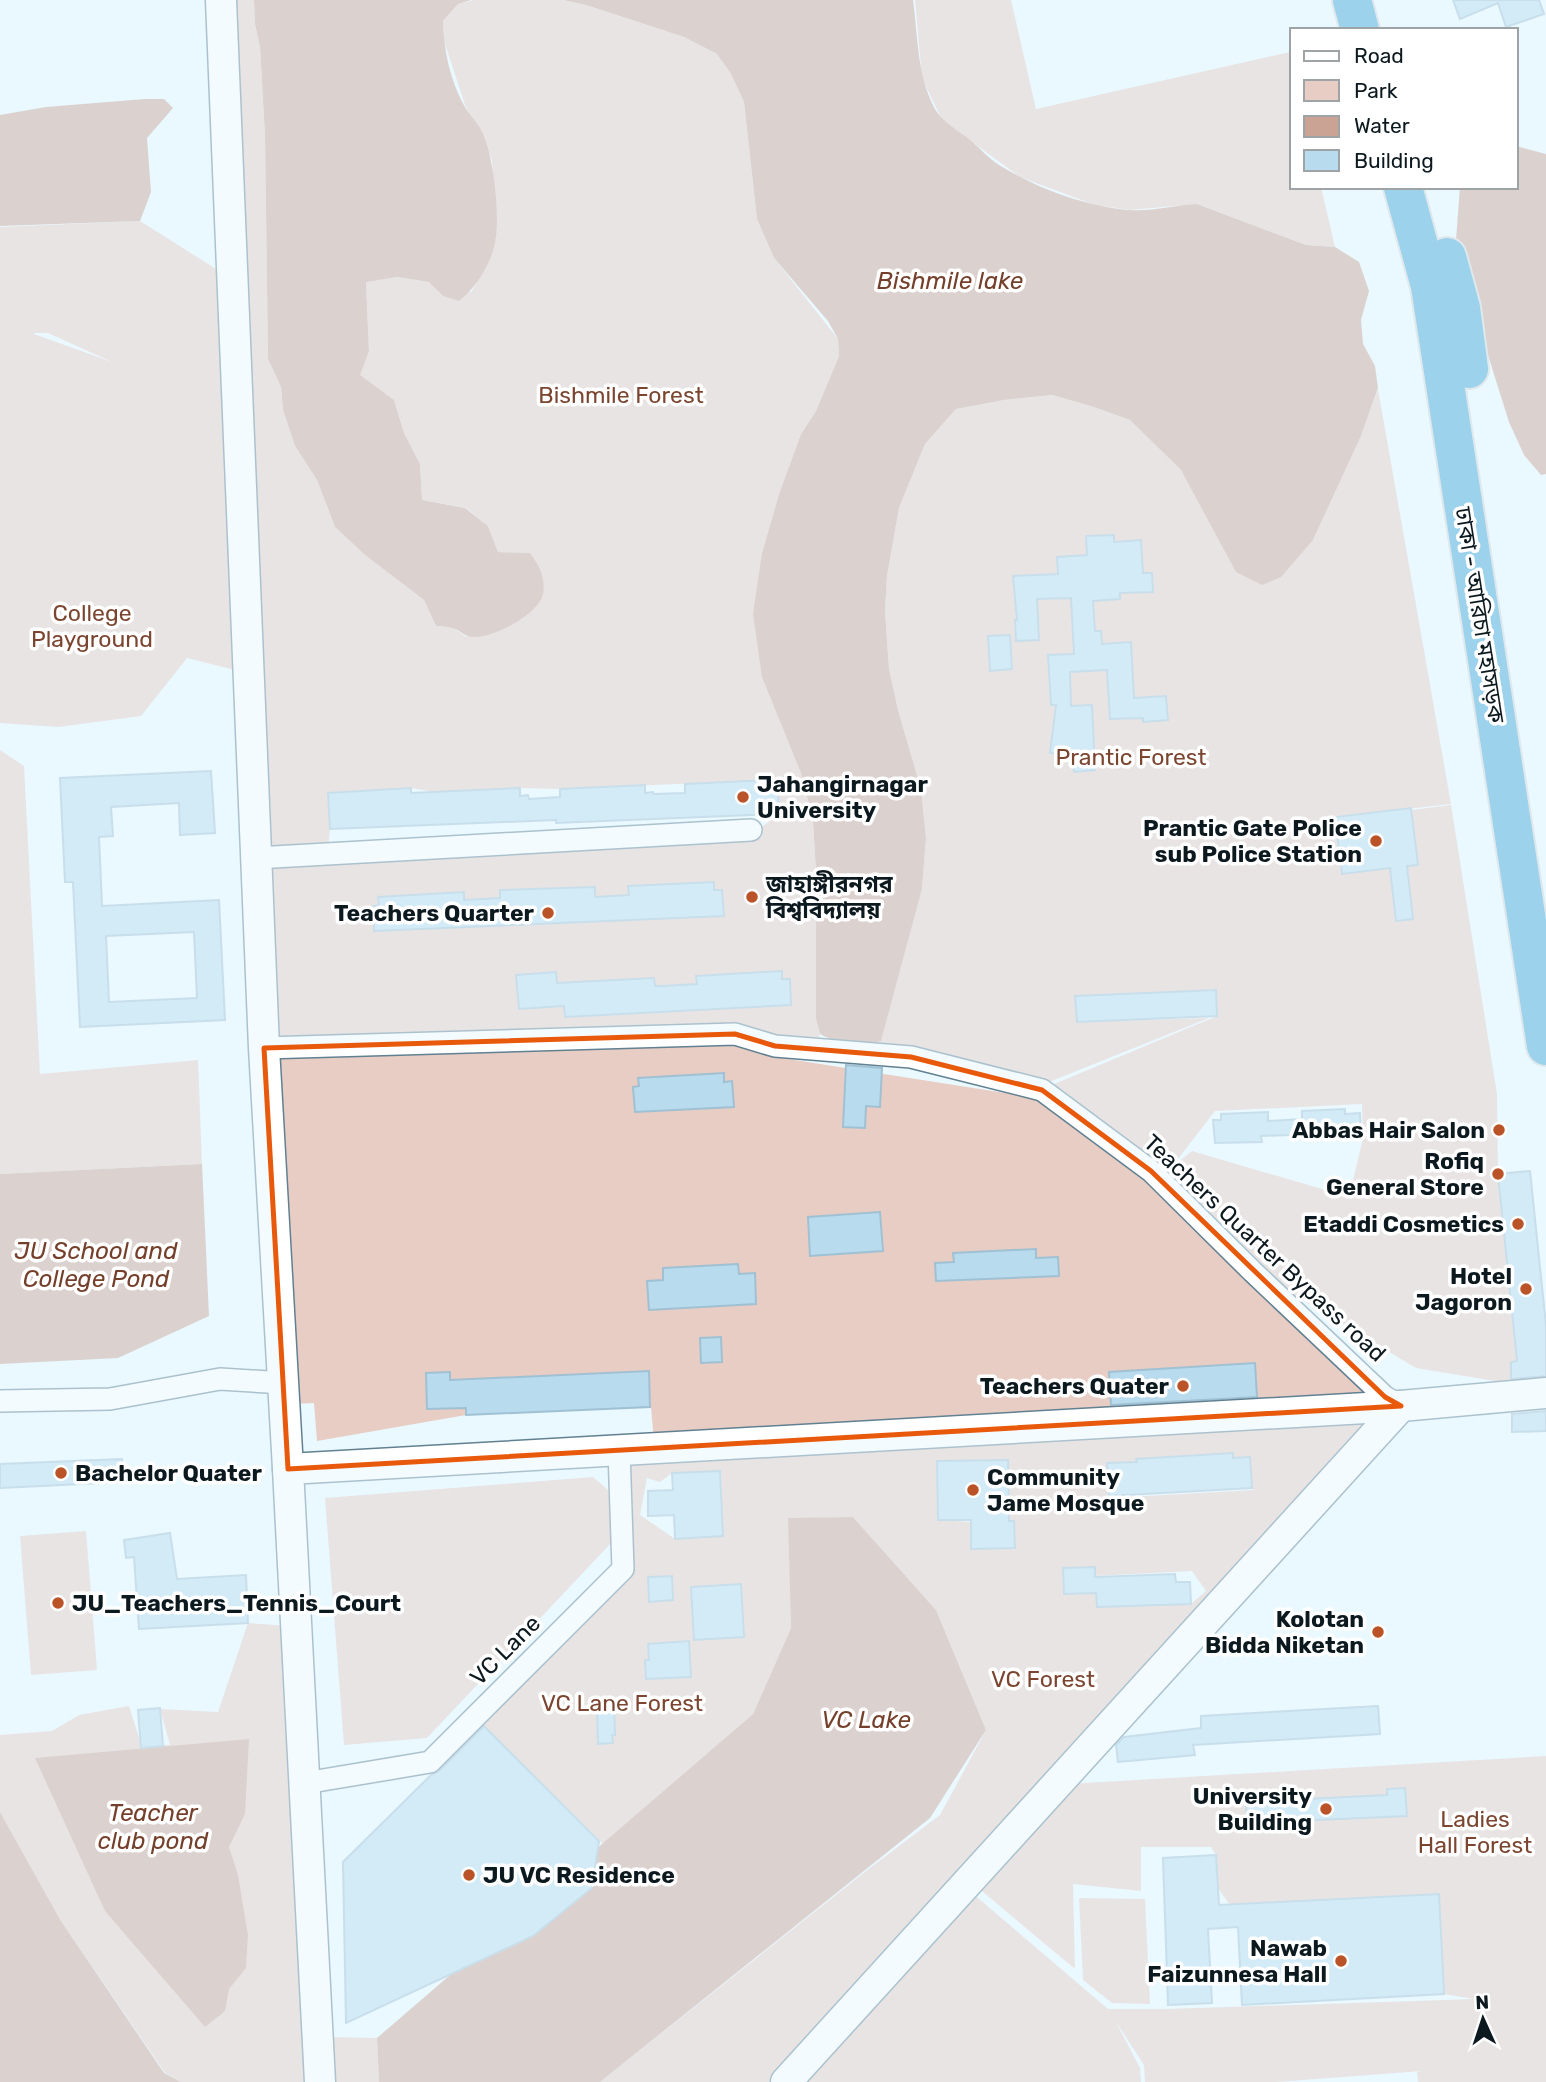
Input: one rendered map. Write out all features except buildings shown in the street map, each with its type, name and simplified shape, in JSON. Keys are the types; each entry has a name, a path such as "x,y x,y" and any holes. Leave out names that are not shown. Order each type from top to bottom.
{"highway":[{"path":"1352,0 1359,28"},
{"path":"1380,0 1387,28"},
{"name":"ঢাকা - আরিচা মহাসড়ক","path":"1404,189 1430,286 1546,1046"},
{"name":"ঢাকা - আরিচা মহাসড়ক","path":"1430,189 1461,308 1480,452 1546,876"}],"street":[{"path":"221,0 264,1048 320,2082"},
{"path":"256,858 751,831"},
{"name":"Teachers Quarter Bypass road","path":"264,1048 735,1034 775,1046 911,1057 1042,1090 1151,1171 1252,1272 1385,1397 1401,1406"},
{"path":"0,1401 110,1399 220,1379 284,1384"},
{"path":"288,1469 1401,1406 1546,1393"},
{"path":"786,2082 1401,1406"},
{"name":"VC Lane","path":"304,1783 430,1762 623,1569 619,1451"}],"highlighted area":[{"path":"735,1034 775,1046 911,1057 1042,1090 1151,1171 1385,1397 1401,1406 1397,1408 288,1469 264,1048"}],"green space":[{"name":"Bishmile Forest","path":"221,0 254,0 260,47 265,136 268,359 281,387 283,410 295,446 317,480 335,527 365,555 424,600 436,626 454,628 466,637 530,553 498,552 488,526 466,508 422,500 420,464 404,433 394,400 359,375 369,351 366,281 397,277 430,282 443,296 471,292 486,267 496,238 492,160 466,108 444,41 443,21 458,4 474,0 563,0 684,37 717,54 731,74 744,102 757,219 774,258 838,339 839,356 816,411 801,434 779,494 762,553 801,773 813,820 816,871 816,1019 820,1034 815,1049 736,1033 719,1023 265,1046 260,862 751,835 779,814 778,788 770,788 769,780 560,789 435,792 411,788 328,793 328,849 256,858"},
{"path":"915,0 1011,0 1036,109 1290,52 1290,189 1321,189 1335,247 1306,245 1197,204 1130,210 1095,205 1020,177 942,120 922,78"},
{"name":"College Playground","path":"140,221 216,269 235,670 187,658 141,716 58,727 0,723 0,227","holes":["48,333 112,362 34,334"]},
{"name":"Prantic Forest","path":"1378,389 1451,804 1335,817 1341,873 1417,865 1412,810 1451,805 1497,1094 1498,1174 1519,1385 1416,1368 1292,1294 1168,1171 1047,1087 1217,1016 1216,990 1075,996 1077,1022 1209,1018 1049,1082 869,1043 881,1040 922,889 926,838 921,789 889,669 885,611 887,576 899,508 925,444 956,409 1052,395 1130,420 1181,470 1202,506 1313,540 1361,436","holes":["1362,1104 1363,1138 1349,1197 1192,1151 1171,1168 1215,1111"]},
{"path":"0,750 24,766 40,1074 198,1060 202,1164 0,1174"},
{"path":"714,1033 769,1056 1038,1098 1146,1181 1387,1403 1258,1411 1255,1363 1109,1372 1111,1409 654,1442 648,1371 465,1379 466,1415 317,1441 314,1403 292,1404 268,1054"},
{"path":"1256,1422 1257,1430 1367,1423 774,2082 600,2082 940,1815 986,1730 936,1610 853,1517 789,1519 791,1628 753,1714 603,1844 475,1718 623,1569 619,1459","holes":["1233,1453 1233,1458 1250,1458 1254,1490 1109,1498 1108,1463 1125,1462 1126,1471 1137,1470 1136,1460 1188,1468 1188,1455","1008,1460 1009,1519 1014,1521 1015,1547 972,1549 971,1522 939,1520 937,1462","721,1471 723,1536 675,1539 640,1515 647,1478 660,1482 672,1473","1192,1571 1206,1591 1191,1604 1097,1607 1093,1576","672,1576 673,1600 650,1602","741,1584 694,1639 692,1587"]},
{"path":"593,1477 608,1490 614,1540 427,1738 344,1745 325,1498"},
{"name":"JU_Teachers_Tennis_Court","path":"86,1531 97,1670 31,1675 20,1536"},
{"path":"248,1623 288,1626 320,2082 181,2082 165,2073 61,1921 0,1812 0,1735 52,1731 79,1715 129,1706 141,1744 170,1745 160,1709 218,1712"},
{"name":"Ladies Hall Forest","path":"1546,1756 1546,2082 1418,2082 1417,2072 1422,2071 1277,2082 1145,2082 1144,2065 1116,2022 1140,2068 1141,2082 786,2082 964,1886 1108,2009 1474,1999 1444,1994 1439,1895 1230,1905 1218,1888 1216,1855 1211,1847 1141,1847 1141,1891 1073,1884 1075,1969 977,1887 1068,1784"},
{"path":"1079,1898 1145,1899 1150,2004 1112,2003 1083,1980"},
{"path":"329,2037 377,2038 379,2082 332,2082"}],"water":[{"path":"254,0 471,0 458,4 443,21 446,55 456,88 488,147 497,213 494,246 483,273 459,301 443,296 429,282 397,277 366,282 369,351 360,375 394,400 404,433 420,464 422,500 465,508 488,526 498,552 530,553 539,567 544,588 540,602 516,623 495,633 472,637 452,628 436,626 424,600 365,555 335,527 317,480 295,446 283,410 281,387 268,359 265,136 260,47"},
{"name":"Bishmile lake","path":"563,0 913,0 921,70 935,109 946,122 999,165 1044,188 1094,205 1137,210 1197,204 1306,245 1335,247 1359,262 1369,291 1361,320 1363,344 1375,366 1378,388 1361,436 1313,540 1281,577 1262,585 1236,572 1181,470 1130,420 1052,395 1004,400 956,409 925,444 899,508 887,576 885,611 889,669 921,789 926,838 922,889 881,1041 850,1043 820,1034 816,1019 816,871 813,820 801,773 762,677 753,614 762,553 779,494 801,434 816,411 839,356 838,339 828,321 774,258 757,219 744,102 731,74 717,54 684,37"},
{"path":"164,99 173,108 147,138 151,192 140,221 0,226 0,115 46,107"},
{"path":"1518,147 1546,154 1546,474 1541,475 1524,455 1509,422 1456,240 1460,189 1518,189"},
{"name":"JU School and College Pond","path":"202,1164 209,1316 118,1358 0,1364 0,1174"},
{"name":"VC Lake","path":"853,1517 936,1610 986,1730 930,1818 600,2082 379,2082 377,2038 753,1714 791,1628 788,1518"},
{"name":"Teacher club pond","path":"249,1739 245,1814 229,1847 238,1875 248,1935 246,1968 229,1989 225,2011 205,2027 105,1911 35,1758"},
{"path":"0,1812 61,1921 164,2073 181,2082 0,2082"}],"place":[{"name":"Jahangirnagar University","path":"743,797"},
{"name":"Prantic Gate Police sub Police Station","path":"1376,841"},
{"name":"জাহাঙ্গীরনগর বিশ্ববিদ্যালয়","path":"752,897"},
{"name":"Teachers Quarter","path":"548,913"},
{"name":"Abbas Hair Salon","path":"1499,1130"},
{"name":"Rofiq General Store","path":"1498,1174"},
{"name":"Etaddi Cosmetics","path":"1518,1224"},
{"name":"Hotel Jagoron","path":"1526,1289"},
{"name":"Teachers Quater","path":"1183,1386"},
{"name":"Bachelor Quater","path":"61,1473"},
{"name":"Community Jame Mosque","path":"973,1490"},
{"name":"JU_Teachers_Tennis_Court","path":"58,1603"},
{"name":"Kolotan Bidda Niketan","path":"1378,1632"},
{"name":"University Building","path":"1326,1809"},
{"name":"JU VC Residence","path":"469,1875"},
{"name":"Nawab Faizunnesa Hall","path":"1341,1961"}],"park label":[{"name":"VC Forest","path":"1043,1679"},
{"name":"VC Lane Forest","path":"622,1703"}]}
